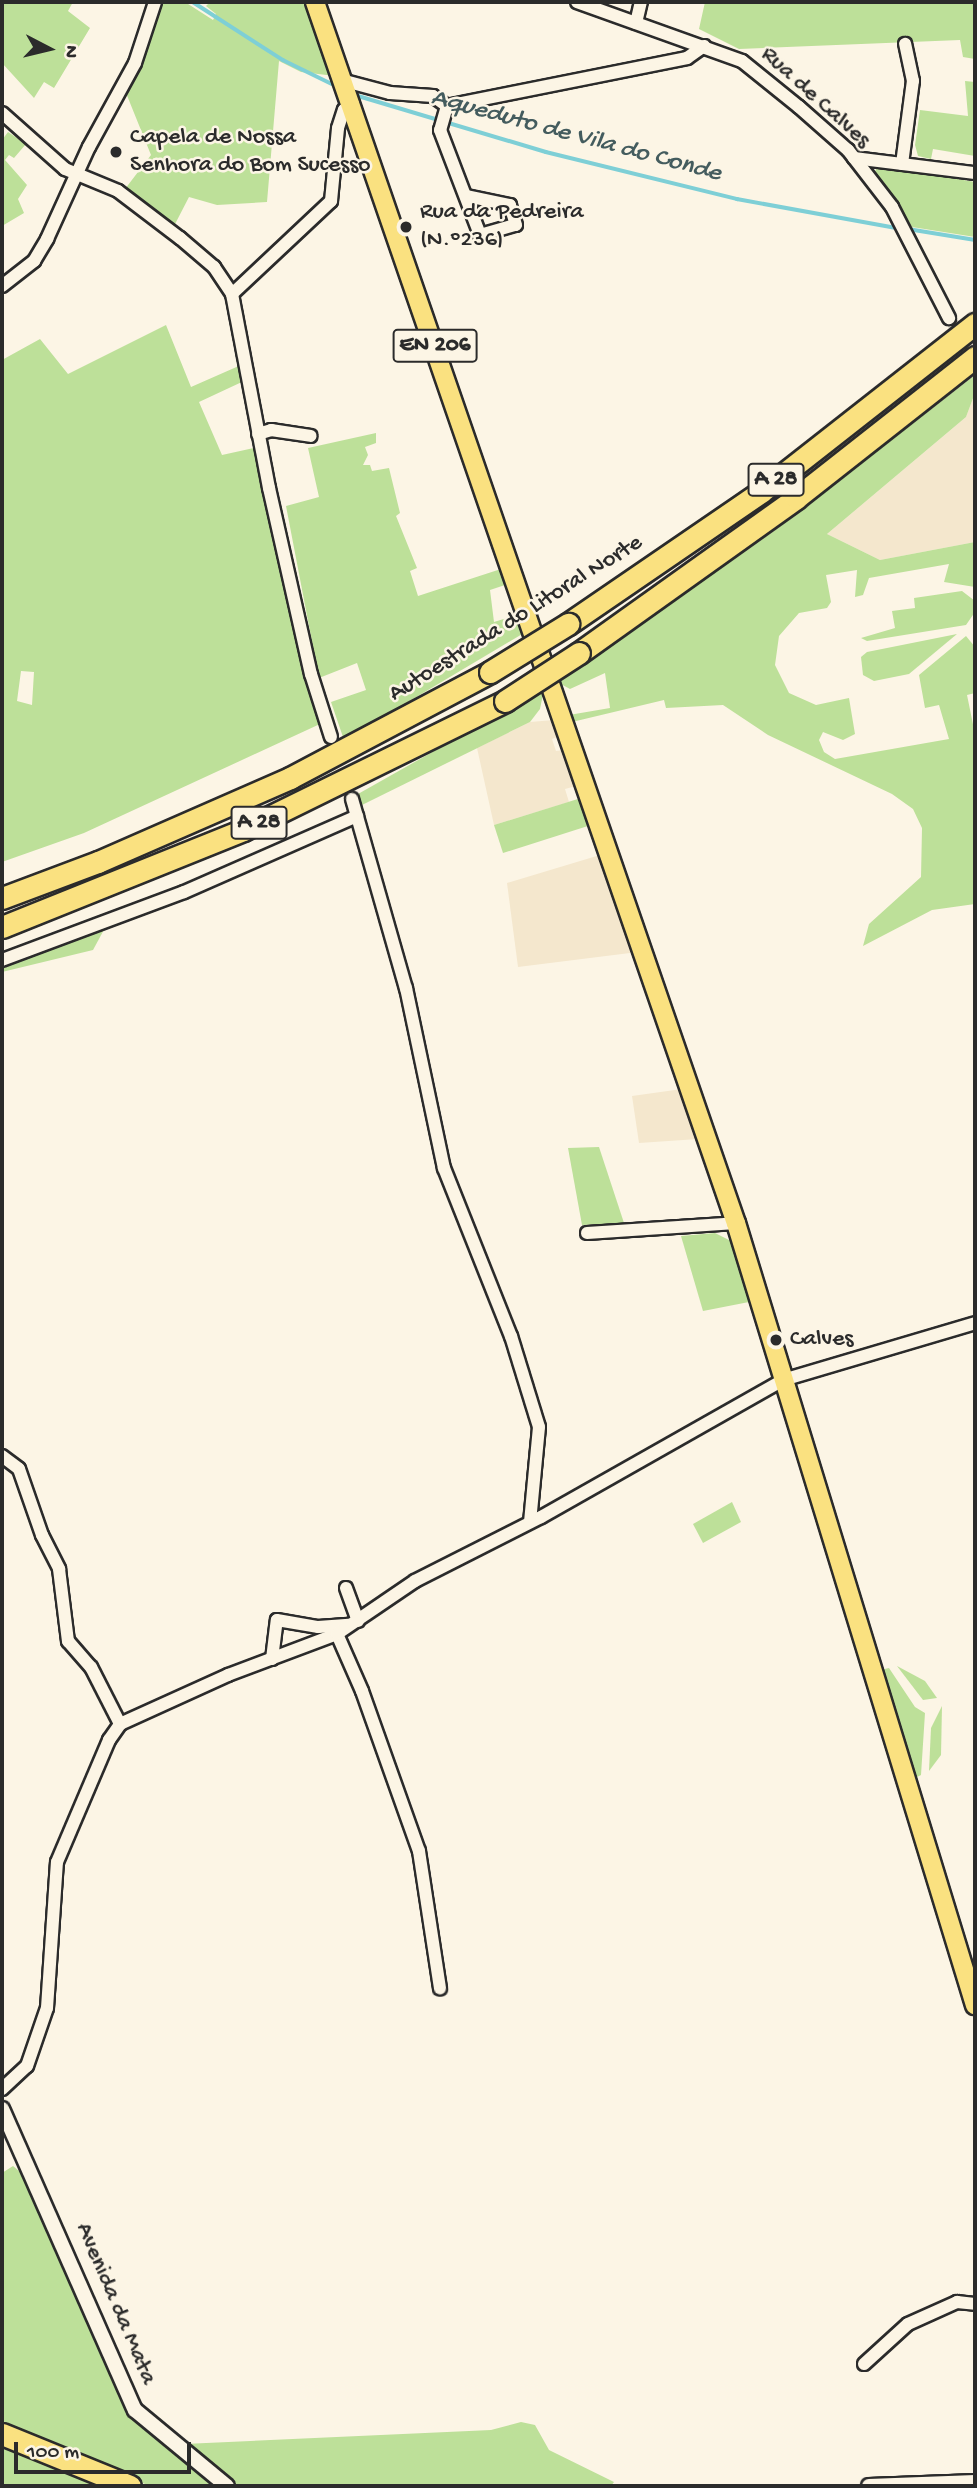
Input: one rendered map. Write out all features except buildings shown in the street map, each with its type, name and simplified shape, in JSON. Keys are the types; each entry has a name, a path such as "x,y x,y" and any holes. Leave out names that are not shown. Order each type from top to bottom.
{"highway":[{"name":"Autoestrada do Litoral Norte","path":"2,898 110,857 290,778 490,672 568,624 762,491 975,324"},
{"name":"A 28","path":"2,927 243,830 505,701 579,653 796,498 975,357"},
{"path":"2,2434 130,2486"}],"main road":[{"name":"EN 206","path":"315,2 353,103 736,1223"},
{"path":"736,1223 975,2006"}],"street":[{"path":"2,286 34,261 135,63 155,2"},
{"name":"Rua de Calves","path":"577,2 742,61 854,158 892,207 949,318"},
{"path":"636,23 641,2"},
{"path":"902,164 913,81 905,44"},
{"path":"345,81 390,93 433,96 447,106 687,58 704,46"},
{"path":"232,294 331,201 338,128 344,110 353,103"},
{"path":"447,106 440,130 467,196"},
{"path":"2,113 65,169 118,191 180,238 214,267 232,294 258,434 311,674 331,737"},
{"path":"854,158 975,173"},
{"path":"258,434 271,430 311,436"},
{"path":"352,799 406,988 444,1168 511,1335 539,1427 530,1522"},
{"path":"2,960 184,892 357,816"},
{"path":"587,1233 736,1223"},
{"path":"2,2089 27,2066 47,2008 57,1862 109,1740 120,1724 337,1634 415,1581 530,1522 783,1380 975,1323"},
{"path":"2,1456 19,1469 41,1535 59,1569 68,1641 91,1667 120,1724"},
{"path":"346,1588 355,1623"},
{"path":"272,1659 277,1620 318,1627 355,1623"},
{"path":"337,1634 362,1691 419,1851 440,1988"},
{"name":"Avenida da Mata","path":"2,2109 135,2410 227,2486"},
{"path":"864,2364 908,2323 957,2302 975,2304"},
{"path":"869,2486 975,2482"}],"shaded area":[{"path":"975,393 975,542 880,560 827,534 966,417"},
{"path":"554,720 559,736 552,739 556,751 564,750 576,786 565,789 569,802 494,825 477,748 530,722"},
{"path":"600,855 633,949 630,953 518,967 507,883"},
{"path":"682,1089 698,1139 639,1143 632,1096"}],"green space":[{"path":"2,2 73,2 68,11 90,28 54,88 44,82 34,98 2,63"},
{"path":"161,2 185,2 213,20 216,14 206,6 210,2 306,2 335,76 301,72 279,61 267,202 217,205 189,197 173,228 125,189 151,155 126,93"},
{"path":"705,2 975,2 975,59 963,57 960,40 739,49 699,29"},
{"path":"965,81 975,82 975,156 933,149 931,159 918,156 915,145 920,110 968,116"},
{"path":"8,132 26,144 14,158 9,155 5,160 27,185 18,199 24,213 2,226 2,140"},
{"path":"878,165 975,182 975,237 912,227 874,174"},
{"path":"166,325 191,387 241,365 244,381 199,402 222,455 258,447 320,724 84,833 2,862 2,360 40,339 68,374","holes":["21,671 34,672 32,705 17,701"]},
{"path":"975,375 975,393 966,417 827,534 880,560 975,542 975,587 944,582 949,564 869,578 863,595 855,597 857,570 826,575 831,602 827,608 799,613 779,636 775,665 789,693 816,705 849,698 855,734 843,740 823,732 819,740 824,752 835,759 949,739 939,705 925,708 919,675 966,636 975,647 975,693 967,695 975,734 975,904 932,910 863,946 869,924 921,877 922,828 913,809 892,794 768,735 723,705 666,708 664,700 572,722 569,715 610,708 605,673 570,689 557,682 774,531"},
{"path":"376,433 376,443 365,447 368,455 363,465 370,465 372,471 389,468 400,513 396,516 417,568 410,571 418,596 504,568 508,584 490,590 494,622 519,614 524,633 344,740 331,702 366,690 357,663 319,678 286,506 319,497 308,448"},
{"path":"962,591 975,601 975,612 966,625 867,641 861,638 895,628 892,611 915,608 914,598"},
{"path":"957,634 909,674 874,681 863,675 861,657 867,652"},
{"path":"544,689 540,709 530,722 362,805 358,794"},
{"path":"581,798 591,825 503,853 494,825"},
{"path":"106,926 93,950 2,972 2,963"},
{"path":"599,1147 624,1223 582,1225 568,1148"},
{"path":"715,1233 731,1241 749,1302 703,1311 681,1236"},
{"path":"732,1502 741,1522 703,1543 693,1524"},
{"path":"897,1666 925,1681 937,1698 923,1700"},
{"path":"889,1668 915,1707 925,1713 921,1775 913,1779 880,1670"},
{"path":"942,1706 941,1755 929,1771 931,1728"},
{"path":"13,2166 25,2176 135,2419 215,2486 150,2486 2,2426 2,2173"},
{"path":"521,2422 535,2425 549,2450 614,2482 611,2486 235,2486 184,2444 491,2430"},
{"path":"2,2441 113,2486 2,2486"}],"waterway":[{"name":"Aqueduto de Vila do Conde","path":"193,2 283,60 338,87"},
{"name":"Aqueduto de Vila do Conde","path":"355,95 546,152 737,199 897,228"},
{"name":"Aqueduto de Vila do Conde","path":"908,229 975,240"}],"tunnel":[{"path":"949,318 975,354"},
{"path":"331,737 352,799"}],"place":[{"name":"Capela de Nossa Senhora do Bom Sucesso","path":"116,152"},
{"name":"Rua da Pedreira (N.º236)","path":"406,227"},
{"name":"Calves","path":"776,1340"}]}
